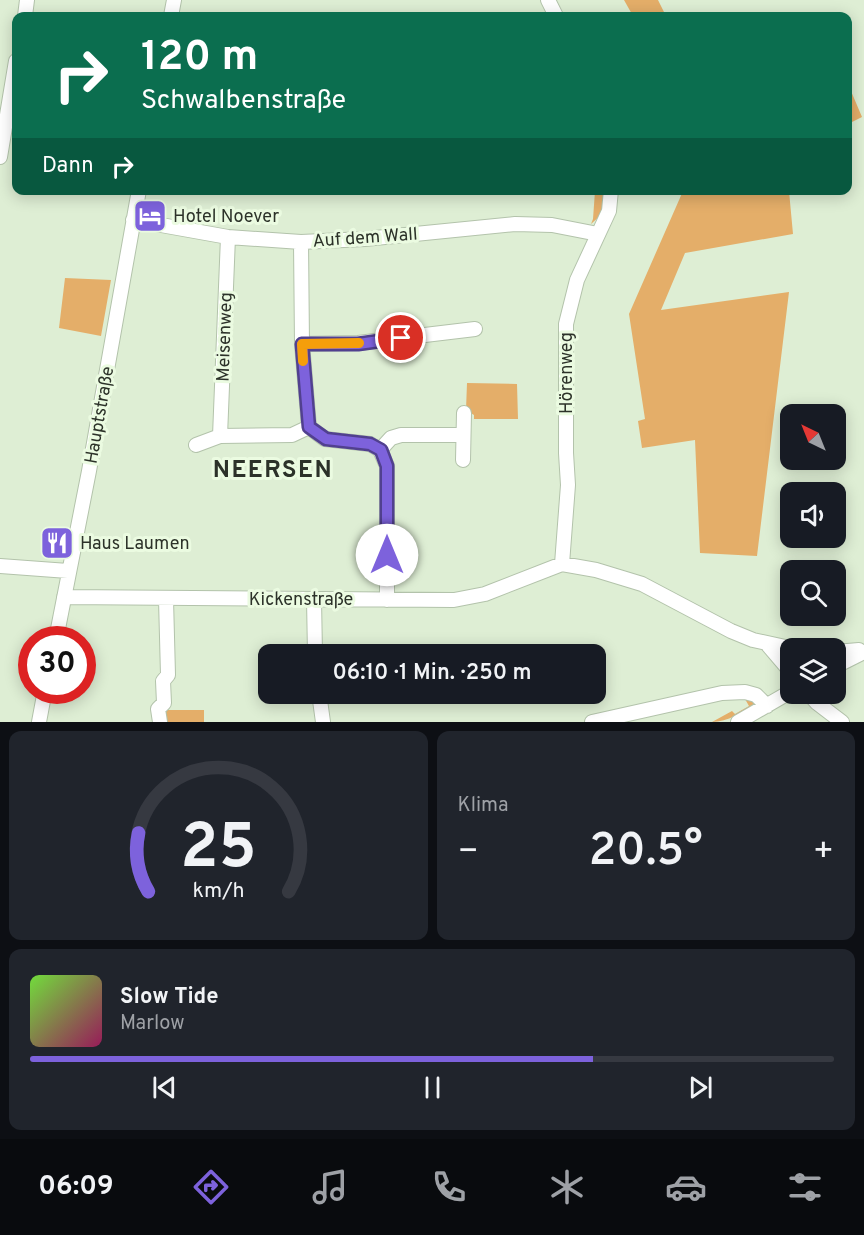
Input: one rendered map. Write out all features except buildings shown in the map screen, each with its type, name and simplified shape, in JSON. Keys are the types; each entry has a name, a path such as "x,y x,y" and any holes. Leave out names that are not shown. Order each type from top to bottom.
{"street":[{"path":"0,157 9,94"},
{"name":"Hauptstraße","path":"58,626 89,471 138,195"},
{"name":"Hörenweg","path":"562,564 568,485 566,324 577,280 609,211 611,195"},
{"name":"Auf dem Wall","path":"134,220 228,237 301,242 365,239 515,224 552,225 598,234"},
{"name":"Meisenweg","path":"220,436 228,237"},
{"path":"301,242 302,344 309,427 326,439 370,444 381,450 387,466 387,600"},
{"path":"302,344 358,344 475,329"},
{"path":"463,460 464,413"},
{"path":"196,445 220,436 292,435 309,427"},
{"path":"381,450 391,438 401,435 463,435"},
{"path":"562,564 606,573 642,584 724,628 767,644 780,646"},
{"name":"Kickenstraße","path":"64,597 441,601 465,599 497,590 562,564"},
{"path":"0,566 68,571"},
{"path":"160,722 158,710 164,703 163,681 168,675 166,599"},
{"path":"314,599 315,644"},
{"path":"767,644 780,659"},
{"path":"846,651 864,650"},
{"path":"846,660 864,650"},
{"path":"601,721 722,693 745,692 756,695 767,706"},
{"path":"738,722 780,698"},
{"path":"39,722 42,704"},
{"path":"321,704 323,722"},
{"path":"818,704 842,722"}],"shaded area":[{"path":"624,0 658,0 664,12 631,12"},
{"path":"852,93 862,117 852,122"},
{"path":"595,195 604,195 601,215 591,224"},
{"path":"681,195 789,195 793,234 685,253 661,310 789,292 757,556 700,553 695,440 642,448 638,421 645,419 629,314"},
{"path":"65,278 111,280 101,336 59,328"},
{"path":"467,383 517,384 518,419 474,419 474,415 466,410"},
{"path":"745,699 752,699 755,704 729,718 712,722 732,711 735,714 749,706"},
{"path":"167,710 204,710 204,722 162,722 162,717"}],"slow traffic":[{"path":"303,361 302,344 359,343"}],"place":[{"name":"Hotel Noever","path":"150,216"},
{"name":"Haus Laumen","path":"57,543"}],"district":[{"name":"NEERSEN","path":"273,469"}],"route":[{"path":"387,555 387,466 381,450 370,444 326,439 309,427 302,344 358,344 401,338"}]}
